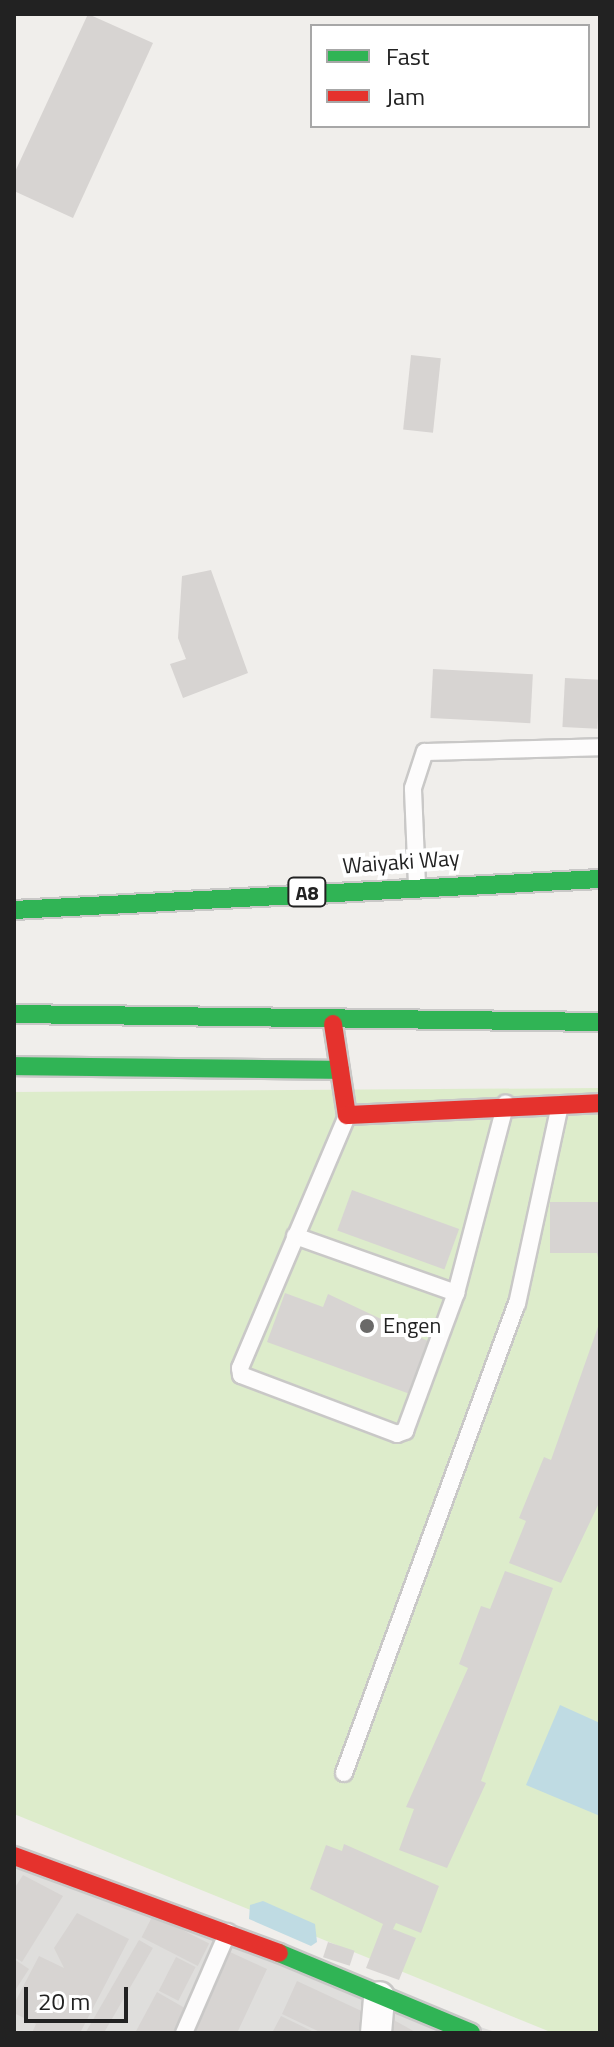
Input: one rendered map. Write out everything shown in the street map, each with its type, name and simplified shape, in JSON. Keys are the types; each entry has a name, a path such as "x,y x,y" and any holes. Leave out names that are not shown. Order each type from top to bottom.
{"main road":[{"name":"Waiyaki Way","path":"14,910 417,885 600,879"},
{"path":"14,1014 333,1024 600,1022"},
{"path":"333,1024 347,1115 506,1102 560,1105 600,1103"},
{"path":"14,1066 340,1070"},
{"path":"14,1856 228,1932 471,2033"}],"street":[{"path":"376,2033 379,1997"}],"lane":[{"path":"417,885 413,788 425,752 600,747"},
{"path":"347,1115 295,1236 241,1375 397,1434 405,1431 456,1293 506,1102"},
{"path":"344,1773 517,1304 560,1105"},
{"path":"295,1236 456,1293"},
{"path":"184,2033 228,1932"}],"shaded area":[{"path":"14,1854 442,2014 498,2033 14,2033"}],"green space":[{"path":"600,1088 600,2033 553,2033 14,1814 14,1092"}],"water":[{"path":"560,1705 600,1723 600,1816 526,1785"},
{"path":"263,1901 315,1924 317,1942 311,1946 249,1919 250,1905"}],"building":[{"path":"88,14 153,43 73,218 14,191 14,174"},
{"path":"411,355 441,358 433,433 403,430"},
{"path":"211,570 248,673 183,698 170,664 186,659 178,638 182,576"},
{"path":"433,669 533,674 530,723 430,718"},
{"path":"565,678 600,680 597,729 562,727"},
{"path":"352,1190 459,1229 444,1269 337,1230"},
{"path":"550,1202 600,1202 600,1267 597,1253 550,1253"},
{"path":"285,1293 323,1307 328,1294 430,1342 410,1394 267,1342"},
{"path":"600,1321 600,1501 561,1583 509,1563 526,1521 519,1518 544,1457 551,1460"},
{"path":"505,1571 553,1588 481,1781 486,1783 447,1868 399,1850 414,1809 406,1807 468,1668 459,1664 481,1606 490,1609"},
{"path":"344,1844 439,1886 421,1933 396,1923 393,1929 416,1938 399,1980 366,1968 383,1924 310,1889 326,1845 342,1851"},
{"path":"23,1875 63,1896 22,1962 14,1957 14,1889"},
{"path":"77,1913 129,1939 80,2033 32,2033 36,2024 14,2013 14,2004 39,1956 64,1968 54,1948"},
{"path":"153,1915 209,1944 198,1966 142,1937"},
{"path":"139,1940 153,1948 104,2033 86,2033"},
{"path":"328,1942 355,1951 350,1966 323,1957"},
{"path":"230,1952 267,1969 237,2033 193,2033"},
{"path":"176,1957 196,1967 178,2001 159,1991"},
{"path":"14,1959 29,1969 14,1992"},
{"path":"297,1981 368,2014 359,2033 322,2033 282,2014"},
{"path":"157,1992 190,2011 178,2033 135,2033"},
{"path":"281,2016 316,2033 272,2033"},
{"path":"392,2019 417,2033 385,2033"}],"traffic: fast":[{"path":"14,910 600,879"},
{"path":"14,1014 600,1022"},
{"path":"14,1066 340,1070"},
{"path":"279,1953 471,2033"}],"traffic: jam":[{"path":"333,1024 347,1115 600,1103"},
{"path":"14,1856 279,1953"}],"place":[{"name":"Engen","path":"367,1326"}]}
